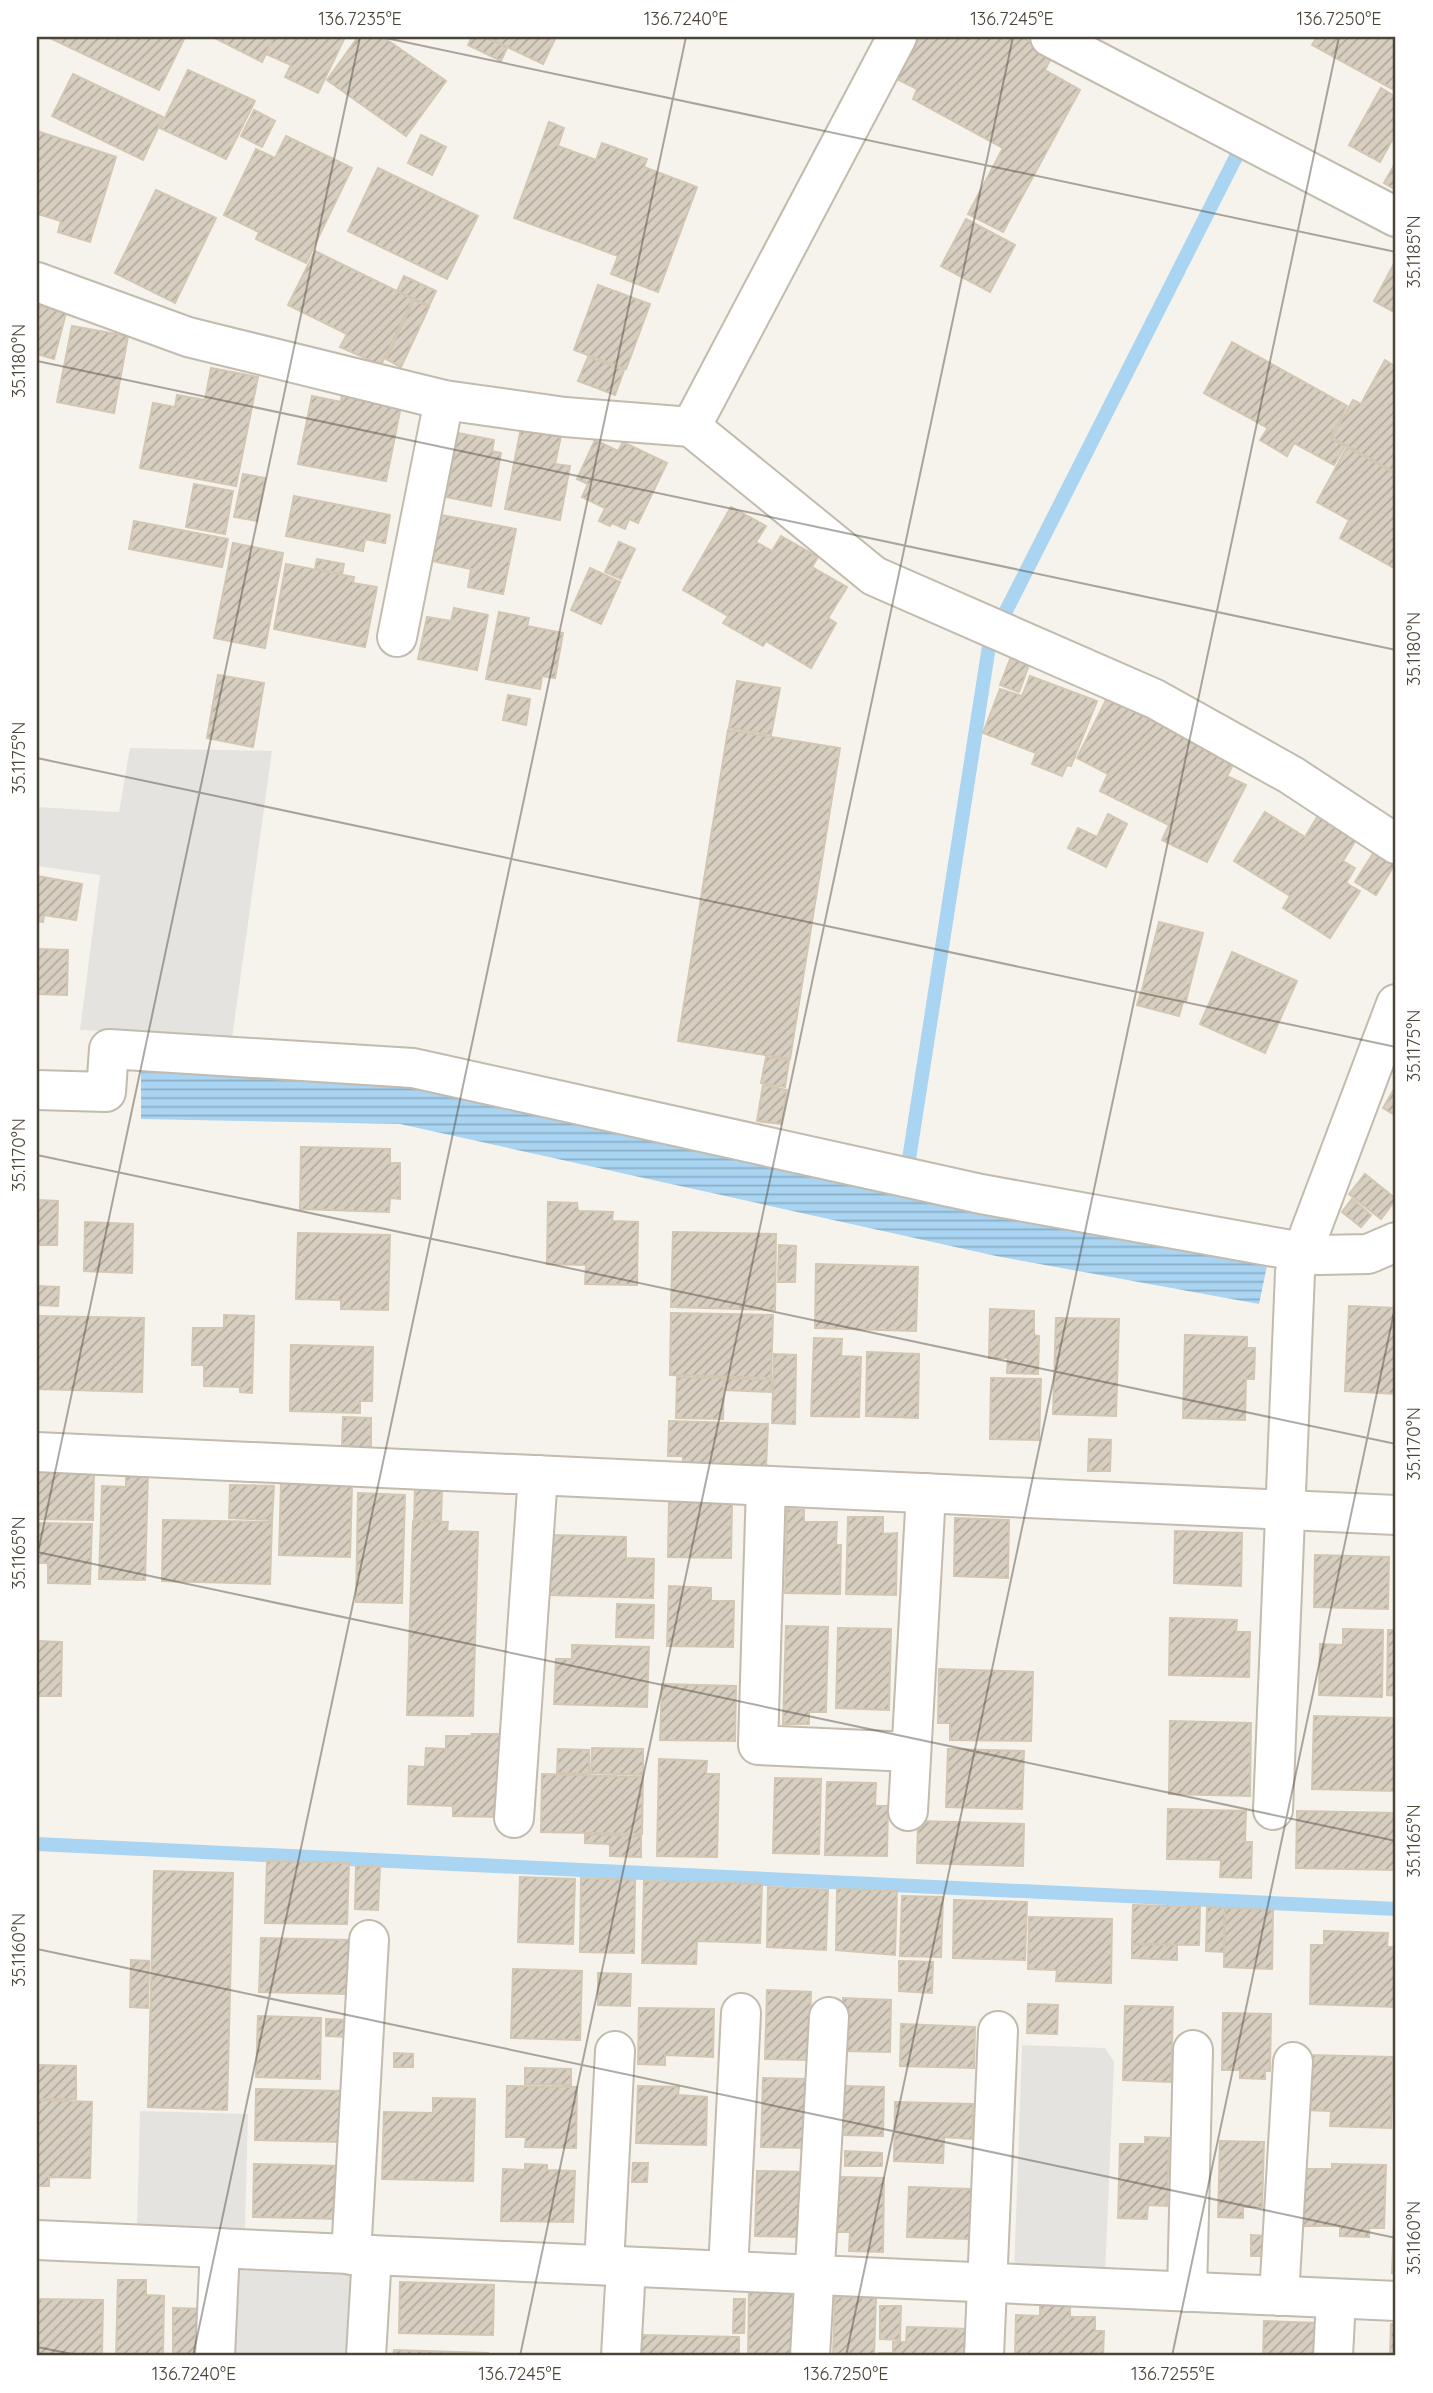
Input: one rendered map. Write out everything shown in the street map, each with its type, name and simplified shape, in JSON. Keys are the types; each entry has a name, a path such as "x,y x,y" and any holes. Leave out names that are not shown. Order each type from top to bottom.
{"street":[{"path":"691,427 897,37"},
{"path":"1050,37 1396,217"},
{"path":"37,282 188,337 444,400 565,417 691,427 874,576 1155,698 1291,775 1396,844"},
{"path":"397,638 444,400"},
{"path":"1273,1810 1295,1272 1396,1004"},
{"path":"37,1090 106,1092 109,1049 414,1068 981,1194 1319,1255 1368,1254 1396,1242"},
{"path":"37,1452 1396,1515"},
{"path":"514,1818 538,1475"},
{"path":"766,1486 758,1745 911,1752"},
{"path":"908,1811 926,1493"},
{"path":"366,2356 362,2255 369,1940"},
{"path":"728,2271 741,2013"},
{"path":"810,2356 829,2017"},
{"path":"984,2356 998,2031"},
{"path":"1187,2292 1193,2050"},
{"path":"615,2051 615,2266 621,2356"},
{"path":"1279,2296 1293,2062"},
{"path":"37,2240 1396,2301"},
{"path":"215,2356 220,2248"},
{"path":"1333,2356 1336,2299"}],"shaded area":[{"path":"130,748 272,751 232,1038 80,1030 100,875 37,866 37,807 119,812"},
{"path":"1022,2045 1105,2048 1114,2062 1105,2276 1014,2273"},
{"path":"140,2111 248,2114 245,2230 137,2227"},
{"path":"234,2262 344,2267 356,2283 353,2356 230,2356"}],"water":[{"path":"141,1070 412,1086 1268,1261 1259,1304 996,1256 400,1124 141,1119"}],"building":[{"path":"48,37 185,37 159,90"},
{"path":"213,37 274,37 262,62"},
{"path":"274,37 345,37 318,93 285,77 291,65 266,54"},
{"path":"358,37 383,37 446,81 406,136 327,80"},
{"path":"472,37 485,37 507,48 501,61 468,45"},
{"path":"486,37 556,37 543,64"},
{"path":"920,37 1021,37 1053,54 1045,70 1080,90 1003,232 968,214 1003,148 913,99 917,89 897,79"},
{"path":"1317,37 1396,37 1396,91 1312,45"},
{"path":"188,70 255,101 226,159 160,128"},
{"path":"73,74 163,117 143,160 52,116"},
{"path":"1381,88 1396,97 1396,133 1380,162 1349,145"},
{"path":"254,110 275,121 262,147 241,136"},
{"path":"549,122 564,128 558,146 596,160 602,143 647,159 644,167 697,187 658,292 611,274 618,256 514,218"},
{"path":"37,131 116,157 90,242 58,232 61,221 38,214 40,204 37,203"},
{"path":"421,135 446,147 432,175 408,163"},
{"path":"286,136 352,168 306,263 256,239 259,232 224,215 256,149 275,158"},
{"path":"1396,162 1396,190 1384,183"},
{"path":"378,168 478,216 447,279 348,231"},
{"path":"156,190 216,218 175,303 115,273"},
{"path":"966,219 1015,245 990,292 941,266"},
{"path":"315,251 413,299 381,365 340,347 347,334 288,305"},
{"path":"1396,260 1396,313 1374,301"},
{"path":"404,276 436,291 429,306 397,291"},
{"path":"598,285 650,304 626,369 574,350"},
{"path":"414,300 429,307 401,367 386,359"},
{"path":"37,305 66,313 54,359 37,354"},
{"path":"72,326 128,336 114,413 57,402"},
{"path":"1232,342 1347,406 1330,438 1345,446 1334,465 1294,443 1287,456 1260,440 1268,428 1204,393"},
{"path":"588,357 624,370 615,395 578,381"},
{"path":"1385,360 1396,367 1396,473 1332,437 1353,400 1361,404"},
{"path":"211,368 258,377 236,486 140,468 153,403 175,407 177,395 205,400"},
{"path":"342,395 401,406 386,481 298,464 312,396 341,402"},
{"path":"521,428 561,436 555,464 570,466 560,520 505,509"},
{"path":"458,433 494,440 492,451 501,453 491,506 446,497"},
{"path":"595,440 618,451 623,442 667,463 638,523 629,519 625,529 599,521 605,508 582,497 588,484 577,479"},
{"path":"1347,447 1396,474 1396,569 1340,538 1349,520 1317,502"},
{"path":"243,474 265,478 257,521 234,517"},
{"path":"194,484 233,491 225,534 186,527"},
{"path":"294,496 390,515 385,543 365,539 363,551 286,536"},
{"path":"731,507 766,526 756,542 772,551 781,536 818,557 812,567 847,587 828,618 836,623 811,668 766,641 763,646 723,623 728,616 683,590"},
{"path":"441,515 516,529 503,594 468,587 471,569 432,561"},
{"path":"134,521 228,539 222,567 129,549"},
{"path":"619,542 635,549 621,579 605,572"},
{"path":"233,543 283,553 265,648 214,638"},
{"path":"317,559 344,564 342,574 315,569"},
{"path":"286,564 354,577 353,583 377,587 365,647 274,629"},
{"path":"590,568 620,582 601,624 571,610"},
{"path":"454,608 488,615 477,670 418,659 427,617 451,621"},
{"path":"499,612 529,618 527,626 563,633 555,678 542,676 540,689 486,679"},
{"path":"1014,649 1032,657 1019,692 1000,685"},
{"path":"218,675 264,683 253,747 207,738"},
{"path":"1030,676 1097,701 1071,766 1067,765 1062,776 1032,764 1036,753 983,733 1000,689 1022,696"},
{"path":"737,681 780,688 771,735 729,728"},
{"path":"508,695 530,699 526,725 503,720"},
{"path":"1107,698 1235,761 1227,776 1246,785 1207,862 1162,840 1169,825 1100,791 1108,774 1077,758"},
{"path":"728,730 840,748 790,1059 678,1041"},
{"path":"1265,812 1305,837 1319,814 1357,838 1343,861 1355,868 1346,883 1360,891 1330,938 1283,908 1290,896 1234,861"},
{"path":"1108,814 1127,824 1106,867 1068,848 1078,828 1097,837"},
{"path":"1376,849 1396,862 1376,895 1355,882"},
{"path":"37,876 82,884 76,920 44,915 43,922 37,921"},
{"path":"1159,922 1203,933 1186,1001 1142,990"},
{"path":"37,949 68,950 67,995 37,994"},
{"path":"1232,952 1297,981 1265,1053 1200,1024"},
{"path":"1141,992 1183,1002 1179,1016 1137,1005"},
{"path":"766,1057 789,1060 785,1087 761,1083"},
{"path":"763,1085 787,1090 781,1124 757,1121"},
{"path":"1396,1086 1396,1116 1383,1108"},
{"path":"301,1147 390,1149 390,1163 400,1163 400,1199 390,1198 389,1212 300,1209"},
{"path":"1365,1174 1396,1199 1381,1219 1349,1194"},
{"path":"1352,1199 1371,1215 1361,1227 1342,1212"},
{"path":"37,1200 58,1201 57,1245 37,1245"},
{"path":"548,1202 577,1203 578,1211 613,1212 612,1221 638,1222 637,1285 585,1284 586,1265 547,1264"},
{"path":"85,1222 133,1224 132,1273 84,1271"},
{"path":"673,1232 776,1234 775,1310 671,1307"},
{"path":"298,1233 390,1235 388,1310 341,1309 341,1300 296,1299"},
{"path":"779,1245 796,1246 795,1282 778,1282"},
{"path":"816,1264 918,1267 916,1331 815,1328"},
{"path":"37,1286 59,1287 58,1306 37,1305"},
{"path":"1349,1306 1396,1308 1396,1394 1345,1391"},
{"path":"990,1309 1034,1311 1034,1335 1039,1336 1038,1374 1007,1373 1008,1358 989,1358"},
{"path":"671,1313 773,1315 771,1378 670,1375"},
{"path":"224,1315 254,1316 252,1393 240,1392 240,1387 204,1386 204,1365 192,1365 193,1328 224,1328"},
{"path":"37,1316 144,1318 142,1392 37,1389"},
{"path":"1056,1318 1119,1319 1116,1416 1053,1414"},
{"path":"1185,1335 1247,1337 1247,1348 1255,1348 1254,1379 1246,1379 1245,1420 1183,1418"},
{"path":"814,1338 842,1339 841,1356 861,1357 859,1417 811,1416"},
{"path":"291,1345 373,1347 372,1401 360,1401 360,1413 290,1411"},
{"path":"867,1352 919,1354 918,1418 866,1416"},
{"path":"774,1354 796,1355 795,1424 772,1423"},
{"path":"677,1377 724,1378 723,1419 676,1418"},
{"path":"725,1378 772,1380 771,1392 725,1390"},
{"path":"991,1378 1041,1379 1039,1440 990,1439"},
{"path":"343,1417 371,1418 371,1448 342,1446"},
{"path":"669,1421 768,1424 766,1468 683,1466 683,1456 668,1456"},
{"path":"1089,1439 1111,1440 1110,1471 1088,1471"},
{"path":"37,1471 94,1472 93,1520 37,1519"},
{"path":"126,1474 148,1474 145,1580 99,1579 102,1486 126,1487"},
{"path":"281,1483 352,1485 350,1557 279,1555"},
{"path":"230,1485 274,1486 272,1520 229,1518"},
{"path":"415,1487 442,1488 441,1521 414,1520"},
{"path":"358,1493 405,1495 402,1603 356,1602"},
{"path":"669,1502 732,1503 731,1558 668,1557"},
{"path":"787,1509 804,1510 804,1522 837,1522 836,1545 841,1545 840,1594 785,1593"},
{"path":"848,1517 883,1517 883,1534 897,1533 896,1595 846,1594"},
{"path":"955,1518 1009,1520 1008,1578 954,1576"},
{"path":"163,1520 272,1522 270,1584 162,1581"},
{"path":"413,1521 448,1522 447,1531 478,1532 473,1716 407,1715"},
{"path":"37,1523 92,1524 90,1584 48,1583 48,1563 37,1563"},
{"path":"1175,1531 1242,1533 1241,1586 1174,1583"},
{"path":"551,1535 626,1537 626,1558 654,1559 653,1598 549,1595"},
{"path":"1315,1555 1389,1557 1388,1609 1314,1607"},
{"path":"669,1586 711,1588 711,1601 734,1601 733,1647 667,1646"},
{"path":"617,1604 654,1605 653,1638 616,1637"},
{"path":"1170,1618 1237,1620 1236,1632 1250,1632 1249,1677 1169,1675"},
{"path":"786,1626 828,1627 826,1712 809,1712 809,1724 783,1724"},
{"path":"838,1628 891,1629 889,1710 836,1708"},
{"path":"1343,1629 1383,1630 1382,1697 1319,1695 1320,1644 1343,1645"},
{"path":"1388,1630 1396,1630 1396,1696 1387,1695"},
{"path":"37,1641 62,1642 61,1696 37,1696"},
{"path":"572,1645 649,1647 647,1707 554,1704 556,1659 572,1659"},
{"path":"939,1669 1033,1672 1031,1741 950,1740 950,1723 938,1723"},
{"path":"662,1684 736,1686 735,1741 660,1740"},
{"path":"1314,1716 1396,1718 1396,1791 1312,1789"},
{"path":"1170,1721 1251,1723 1250,1796 1169,1794"},
{"path":"472,1734 503,1734 501,1817 453,1816 453,1806 408,1804 409,1766 425,1767 426,1748 446,1749 446,1736 473,1736"},
{"path":"592,1748 643,1749 643,1775 591,1773"},
{"path":"558,1749 589,1750 589,1774 557,1773"},
{"path":"948,1749 1024,1751 1022,1809 946,1807"},
{"path":"659,1759 707,1761 706,1774 719,1774 717,1857 657,1856"},
{"path":"542,1774 643,1777 642,1834 541,1832"},
{"path":"775,1778 821,1779 819,1854 773,1853"},
{"path":"827,1782 876,1783 875,1806 888,1806 887,1856 825,1855"},
{"path":"1168,1809 1246,1811 1245,1842 1252,1842 1251,1878 1220,1877 1221,1860 1167,1859"},
{"path":"1297,1811 1396,1813 1396,1870 1296,1868"},
{"path":"918,1821 1024,1824 1023,1866 917,1863"},
{"path":"585,1834 641,1836 641,1857 610,1856 610,1844 585,1843"},
{"path":"267,1861 349,1863 347,1924 265,1923"},
{"path":"356,1866 380,1867 378,1910 355,1909"},
{"path":"154,1871 233,1873 227,2110 148,2107"},
{"path":"520,1877 575,1879 573,1944 518,1942"},
{"path":"581,1878 635,1880 634,1953 580,1952"},
{"path":"644,1881 762,1884 760,1943 697,1941 696,1964 642,1963"},
{"path":"768,1887 828,1890 826,1950 767,1947"},
{"path":"837,1889 897,1891 895,1955 836,1950"},
{"path":"902,1896 943,1897 941,1957 900,1956"},
{"path":"954,1900 1027,1902 1025,1960 953,1958"},
{"path":"1133,1905 1200,1907 1199,1945 1132,1944"},
{"path":"1207,1907 1225,1908 1224,1952 1206,1951"},
{"path":"1225,1908 1273,1910 1272,1969 1224,1967"},
{"path":"1029,1917 1112,1919 1111,1983 1056,1981 1057,1970 1028,1969"},
{"path":"1324,1931 1388,1933 1387,1947 1396,1947 1396,2007 1310,2004 1311,1945 1324,1945"},
{"path":"261,1938 349,1940 348,1994 259,1992"},
{"path":"1132,1944 1177,1945 1177,1960 1132,1958"},
{"path":"131,1960 149,1961 148,2008 130,2007"},
{"path":"899,1961 933,1962 932,1993 899,1991"},
{"path":"513,1969 582,1971 580,2040 511,2038"},
{"path":"598,1973 631,1974 630,2006 598,2005"},
{"path":"767,1990 811,1992 809,2060 765,2059"},
{"path":"843,1998 891,2000 890,2052 842,2051"},
{"path":"1028,2004 1058,2005 1057,2034 1027,2033"},
{"path":"1125,2006 1173,2007 1171,2082 1123,2080"},
{"path":"639,2008 714,2009 713,2057 665,2055 665,2065 638,2064"},
{"path":"1223,2013 1271,2014 1270,2071 1265,2071 1265,2079 1240,2078 1240,2070 1222,2070"},
{"path":"258,2016 321,2018 320,2079 256,2077"},
{"path":"326,2019 349,2020 349,2037 326,2036"},
{"path":"901,2024 975,2027 974,2068 900,2066"},
{"path":"394,2053 413,2054 413,2067 394,2067"},
{"path":"1306,2055 1393,2057 1391,2128 1330,2126 1331,2111 1305,2110"},
{"path":"37,2065 76,2066 76,2099 37,2099"},
{"path":"525,2068 571,2069 571,2085 525,2084"},
{"path":"763,2078 807,2079 805,2148 761,2147"},
{"path":"507,2086 577,2087 576,2148 525,2147 526,2137 506,2137"},
{"path":"638,2086 679,2087 678,2095 707,2097 706,2145 636,2143"},
{"path":"843,2086 884,2087 883,2136 842,2135"},
{"path":"256,2089 344,2091 342,2142 255,2140"},
{"path":"433,2098 475,2099 473,2181 382,2179 384,2112 433,2113"},
{"path":"37,2100 92,2102 90,2178 49,2177 49,2186 37,2186"},
{"path":"895,2102 973,2104 972,2139 944,2137 943,2163 894,2161"},
{"path":"1145,2137 1169,2138 1167,2206 1148,2205 1147,2219 1118,2218 1120,2144 1145,2144"},
{"path":"1220,2141 1264,2142 1262,2207 1243,2207 1243,2218 1218,2217"},
{"path":"845,2151 882,2153 882,2166 845,2166"},
{"path":"633,2163 648,2163 647,2182 632,2182"},
{"path":"254,2164 343,2166 342,2219 253,2217"},
{"path":"525,2164 547,2165 547,2170 575,2171 573,2222 501,2221 503,2169 525,2170"},
{"path":"1332,2164 1386,2165 1384,2228 1369,2228 1369,2237 1340,2236 1340,2226 1303,2226 1304,2169 1332,2169"},
{"path":"757,2171 806,2172 804,2237 755,2236"},
{"path":"838,2177 884,2178 883,2252 849,2251 850,2232 836,2232"},
{"path":"909,2187 971,2189 970,2239 907,2237"},
{"path":"1394,2221 1396,2273 1392,2273"},
{"path":"1251,2235 1264,2236 1264,2256 1251,2256"},
{"path":"118,2280 146,2280 146,2295 164,2296 163,2356 116,2356"},
{"path":"400,2282 494,2285 493,2335 399,2333"},
{"path":"749,2292 793,2293 792,2356 748,2356"},
{"path":"835,2297 876,2298 874,2356 833,2356"},
{"path":"37,2299 103,2300 102,2356 37,2355"},
{"path":"734,2299 745,2299 744,2333 733,2333"},
{"path":"1040,2303 1070,2303 1070,2317 1095,2317 1095,2331 1104,2331 1103,2356 1015,2356 1016,2315 1040,2316"},
{"path":"880,2306 901,2306 900,2340 880,2339"},
{"path":"173,2308 206,2309 205,2356 173,2356"},
{"path":"1264,2321 1318,2323 1318,2356 1263,2356"},
{"path":"1391,2324 1396,2324 1396,2356 1390,2356"},
{"path":"907,2327 970,2329 969,2356 879,2356 879,2353 893,2353 893,2342 906,2342"},
{"path":"639,2335 739,2337 739,2356 639,2356"},
{"path":"394,2350 488,2353 488,2356 393,2356"}],"waterway":[{"path":"1006,611 1237,155"},
{"path":"909,1159 989,646"},
{"path":"37,1844 1396,1909"}]}
